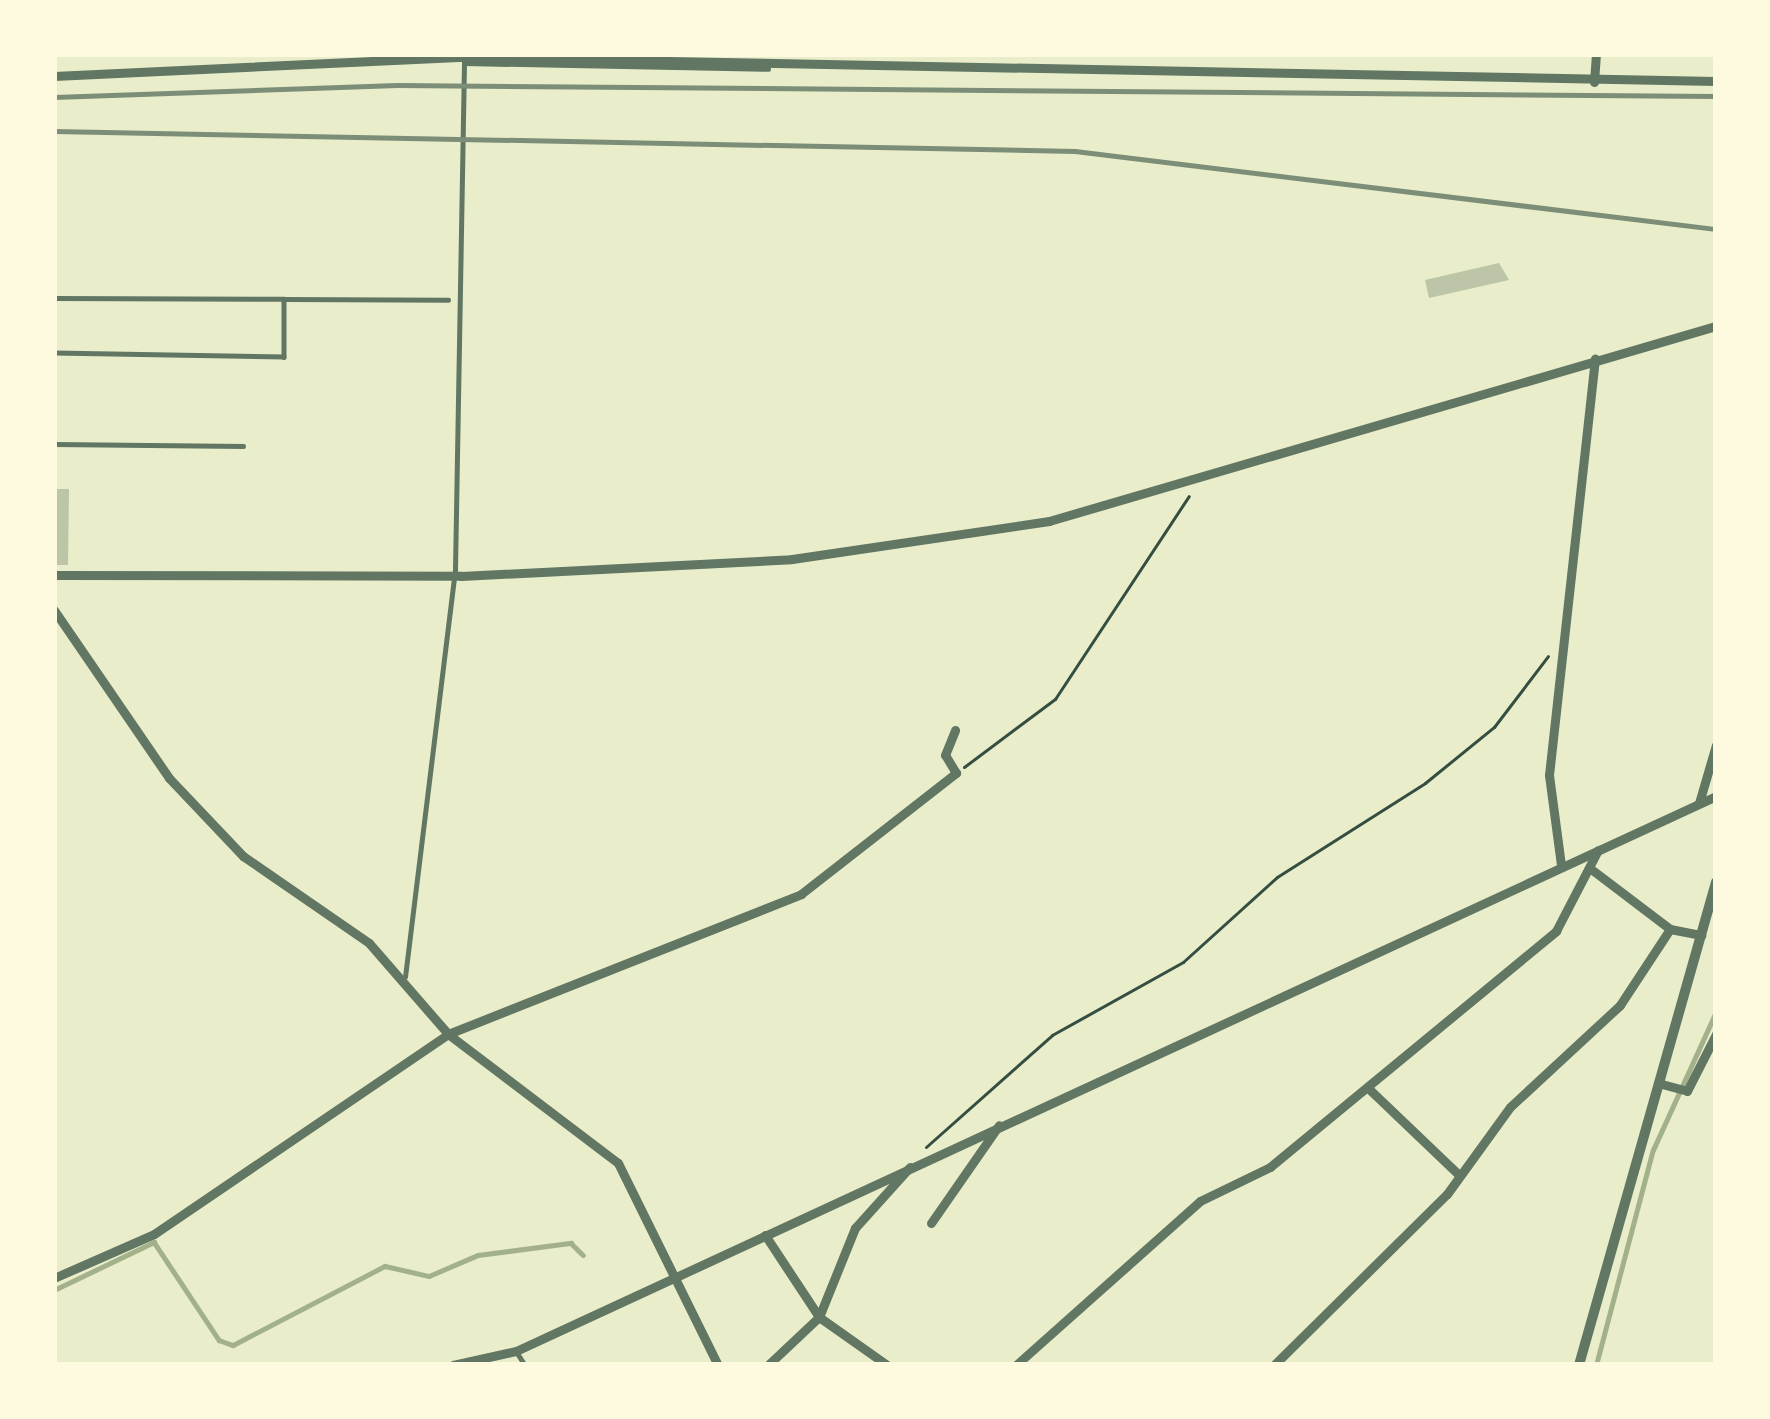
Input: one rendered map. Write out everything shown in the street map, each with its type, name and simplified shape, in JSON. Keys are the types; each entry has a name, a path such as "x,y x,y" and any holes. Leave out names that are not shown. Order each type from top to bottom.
{"street":[{"path":"1594,82 1596,54"},
{"path":"54,76 505,56 768,69 1716,81"},
{"path":"54,575 460,576 792,559 1049,521 1716,326"},
{"path":"1561,865 1549,775 1594,359"},
{"path":"54,610 212,825 405,977 448,1034 618,1162 718,1365"},
{"path":"54,1278 154,1234 448,1034 801,894 956,773 945,755 955,730"},
{"path":"1699,803 1716,745"},
{"path":"453,1365 516,1351 913,1162 1716,796"},
{"path":"1016,1365 1200,1202 1270,1167 1556,931 1598,850"},
{"path":"1591,868 1670,928 1701,935"},
{"path":"1579,1365 1663,1085 1716,882"},
{"path":"1274,1365 1460,1176 1510,1107 1620,1005 1670,928"},
{"path":"1663,1085 1687,1091 1716,1034"},
{"path":"1368,1088 1460,1176"},
{"path":"931,1223 1003,1121"},
{"path":"768,1365 819,1318 854,1228 913,1162"},
{"path":"765,1235 819,1318 887,1365"}],"lane":[{"path":"405,977 422,800 455,568 464,63 768,69"},
{"path":"54,298 448,300"},
{"path":"54,353 284,357 284,299"},
{"path":"54,444 243,446"},
{"path":"516,1351 525,1365"}],"path":[{"path":"956,773 1055,699 1203,475"},
{"path":"913,1162 999,1075 1183,962 1277,877 1425,783 1494,727 1548,655 1565,652"}],"building":[{"path":"1499,263 1509,280 1429,298 1425,280"},
{"path":"54,489 69,489 68,565 54,565"}],"waterway":[{"path":"1596,1365 1653,1150 1716,1012"},
{"path":"54,1290 154,1242 219,1340 233,1345 385,1266 429,1276 478,1255 571,1243 583,1255"}],"railway":[{"path":"54,97 397,85 1716,96"},
{"path":"54,131 1075,151 1716,229"}]}
